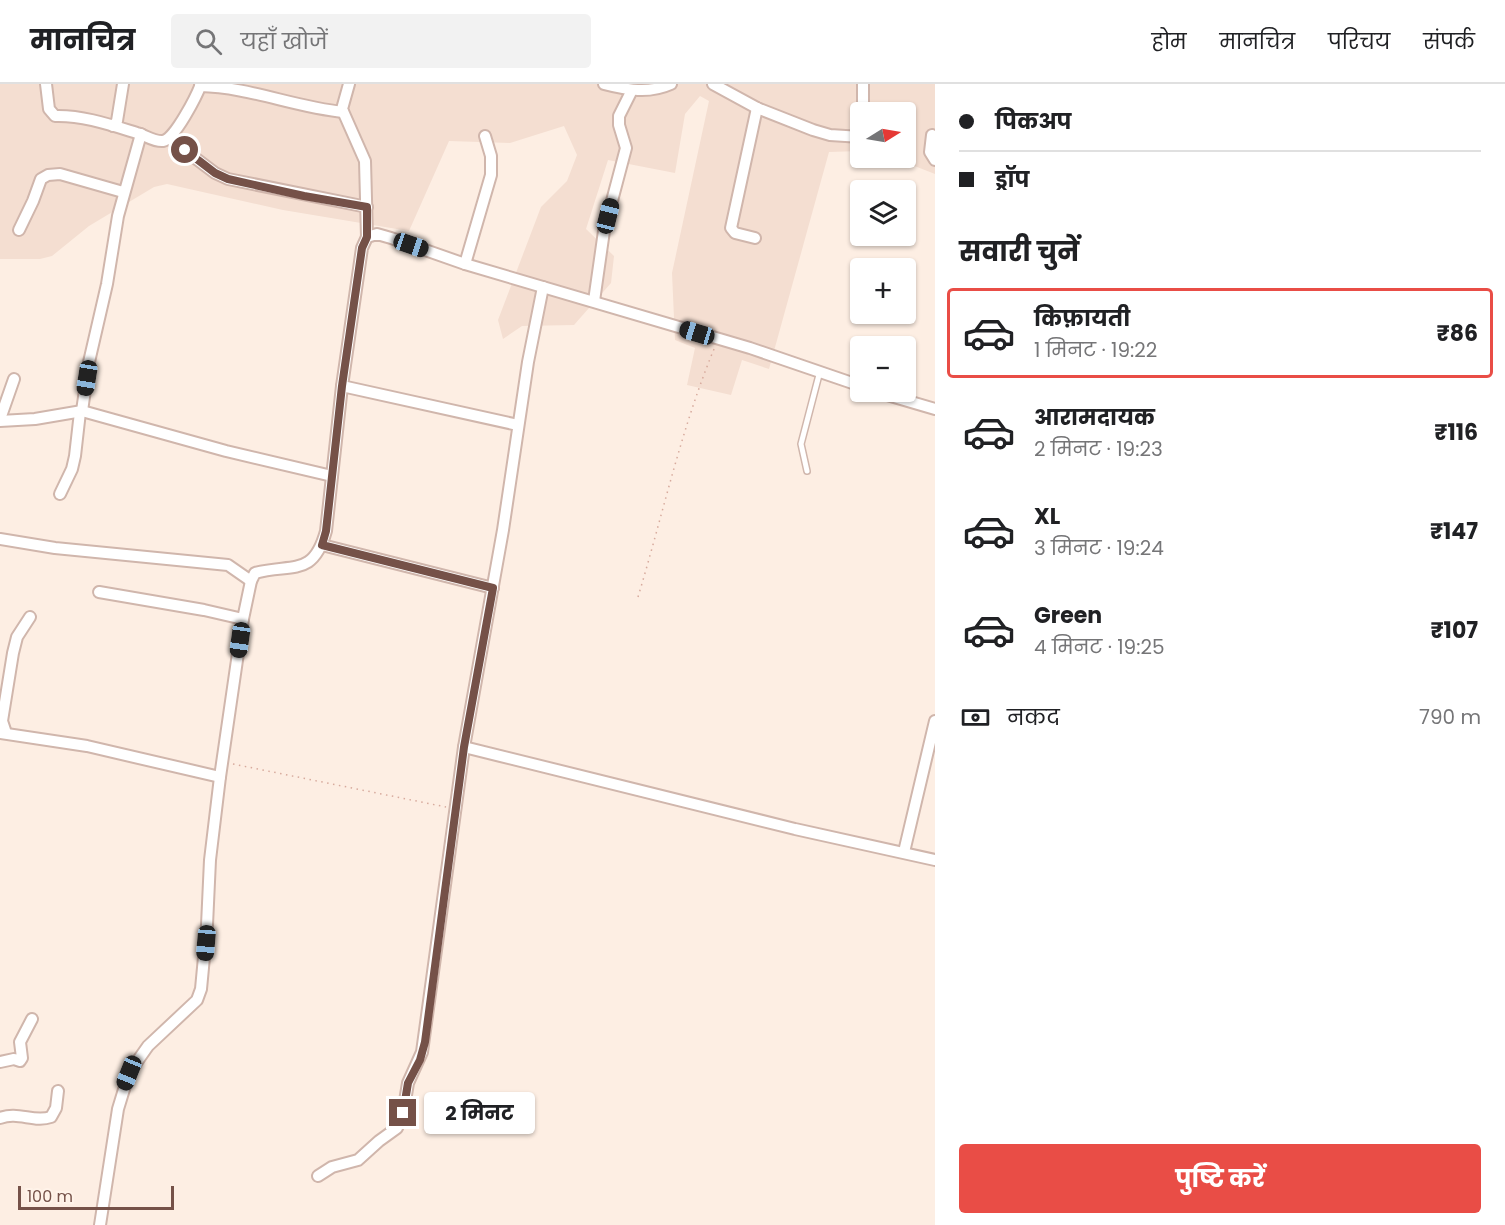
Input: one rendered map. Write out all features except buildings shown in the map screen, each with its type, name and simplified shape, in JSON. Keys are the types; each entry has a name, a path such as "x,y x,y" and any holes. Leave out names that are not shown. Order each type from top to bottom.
{"street":[{"path":"46,84 50,110 55,116 69,115 141,134 156,141 170,139 196,99 201,85 248,87 277,100 343,112"},
{"path":"113,126 117,121 123,84"},
{"path":"100,1225 114,1127 129,1073 148,1046 191,1007 200,994 207,925 210,860 220,777 243,620 251,581 255,573 303,565 312,560 322,545 326,531 342,386 362,248 367,237 365,161 343,112 342,104 349,84"},
{"path":"604,84 650,91 671,84"},
{"path":"713,84 757,108 826,134 850,136"},
{"path":"863,84 863,102"},
{"path":"594,301 604,231 626,148 619,125 619,116 632,90"},
{"path":"755,238 735,233 731,228 757,108"},
{"path":"60,494 72,469 75,456 89,362 107,284 123,192 141,134"},
{"path":"465,264 491,175 491,156 485,135"},
{"path":"932,135 930,152 935,160"},
{"path":"170,139 215,173 228,179 367,207"},
{"path":"20,230 40,179 48,175 60,174 123,192"},
{"path":"367,237 382,235 465,264 750,348 850,382"},
{"path":"318,1176 332,1167 358,1160 397,1128 400,1124 408,1083 420,1060 425,1042 464,747 543,287"},
{"path":"14,379 0,420 35,419 81,411 226,451 332,476"},
{"path":"342,386 518,425"},
{"path":"911,402 935,409"},
{"path":"0,539 55,548 228,565 251,581"},
{"path":"322,545 493,588"},
{"path":"99,592 204,610 243,620"},
{"path":"30,618 17,637 13,654 2,722 3,733 87,746 220,777"},
{"path":"904,852 935,721"},
{"path":"464,747 795,829 935,860"},
{"path":"0,1062 14,1059 20,1061 22,1058 20,1042 32,1019"},
{"path":"0,1118 10,1115 37,1120 51,1118 56,1108 58,1091"}],"lane":[{"path":"807,471 801,444 820,372"}],"path":[{"path":"638,597 697,390 718,340"},
{"path":"222,762 456,809"}],"shaded area":[{"path":"0,84 935,84 935,174 916,167 916,102 850,102 850,151 829,152 769,369 742,360 731,395 687,385 695,348 675,340 672,273 709,101 700,96 685,114 675,173 608,160 586,229 614,256 611,283 574,325 522,326 503,339 498,320 541,207 567,181 577,155 564,126 510,143 449,141 409,231 283,210 167,184 154,187 89,226 52,256 40,259 0,259"}],"route":[{"path":"185,150 215,173 228,179 342,204 367,207 367,237 362,248 342,386 326,531 322,545 493,588 464,747 425,1042 420,1060 408,1083 403,1113"}]}
